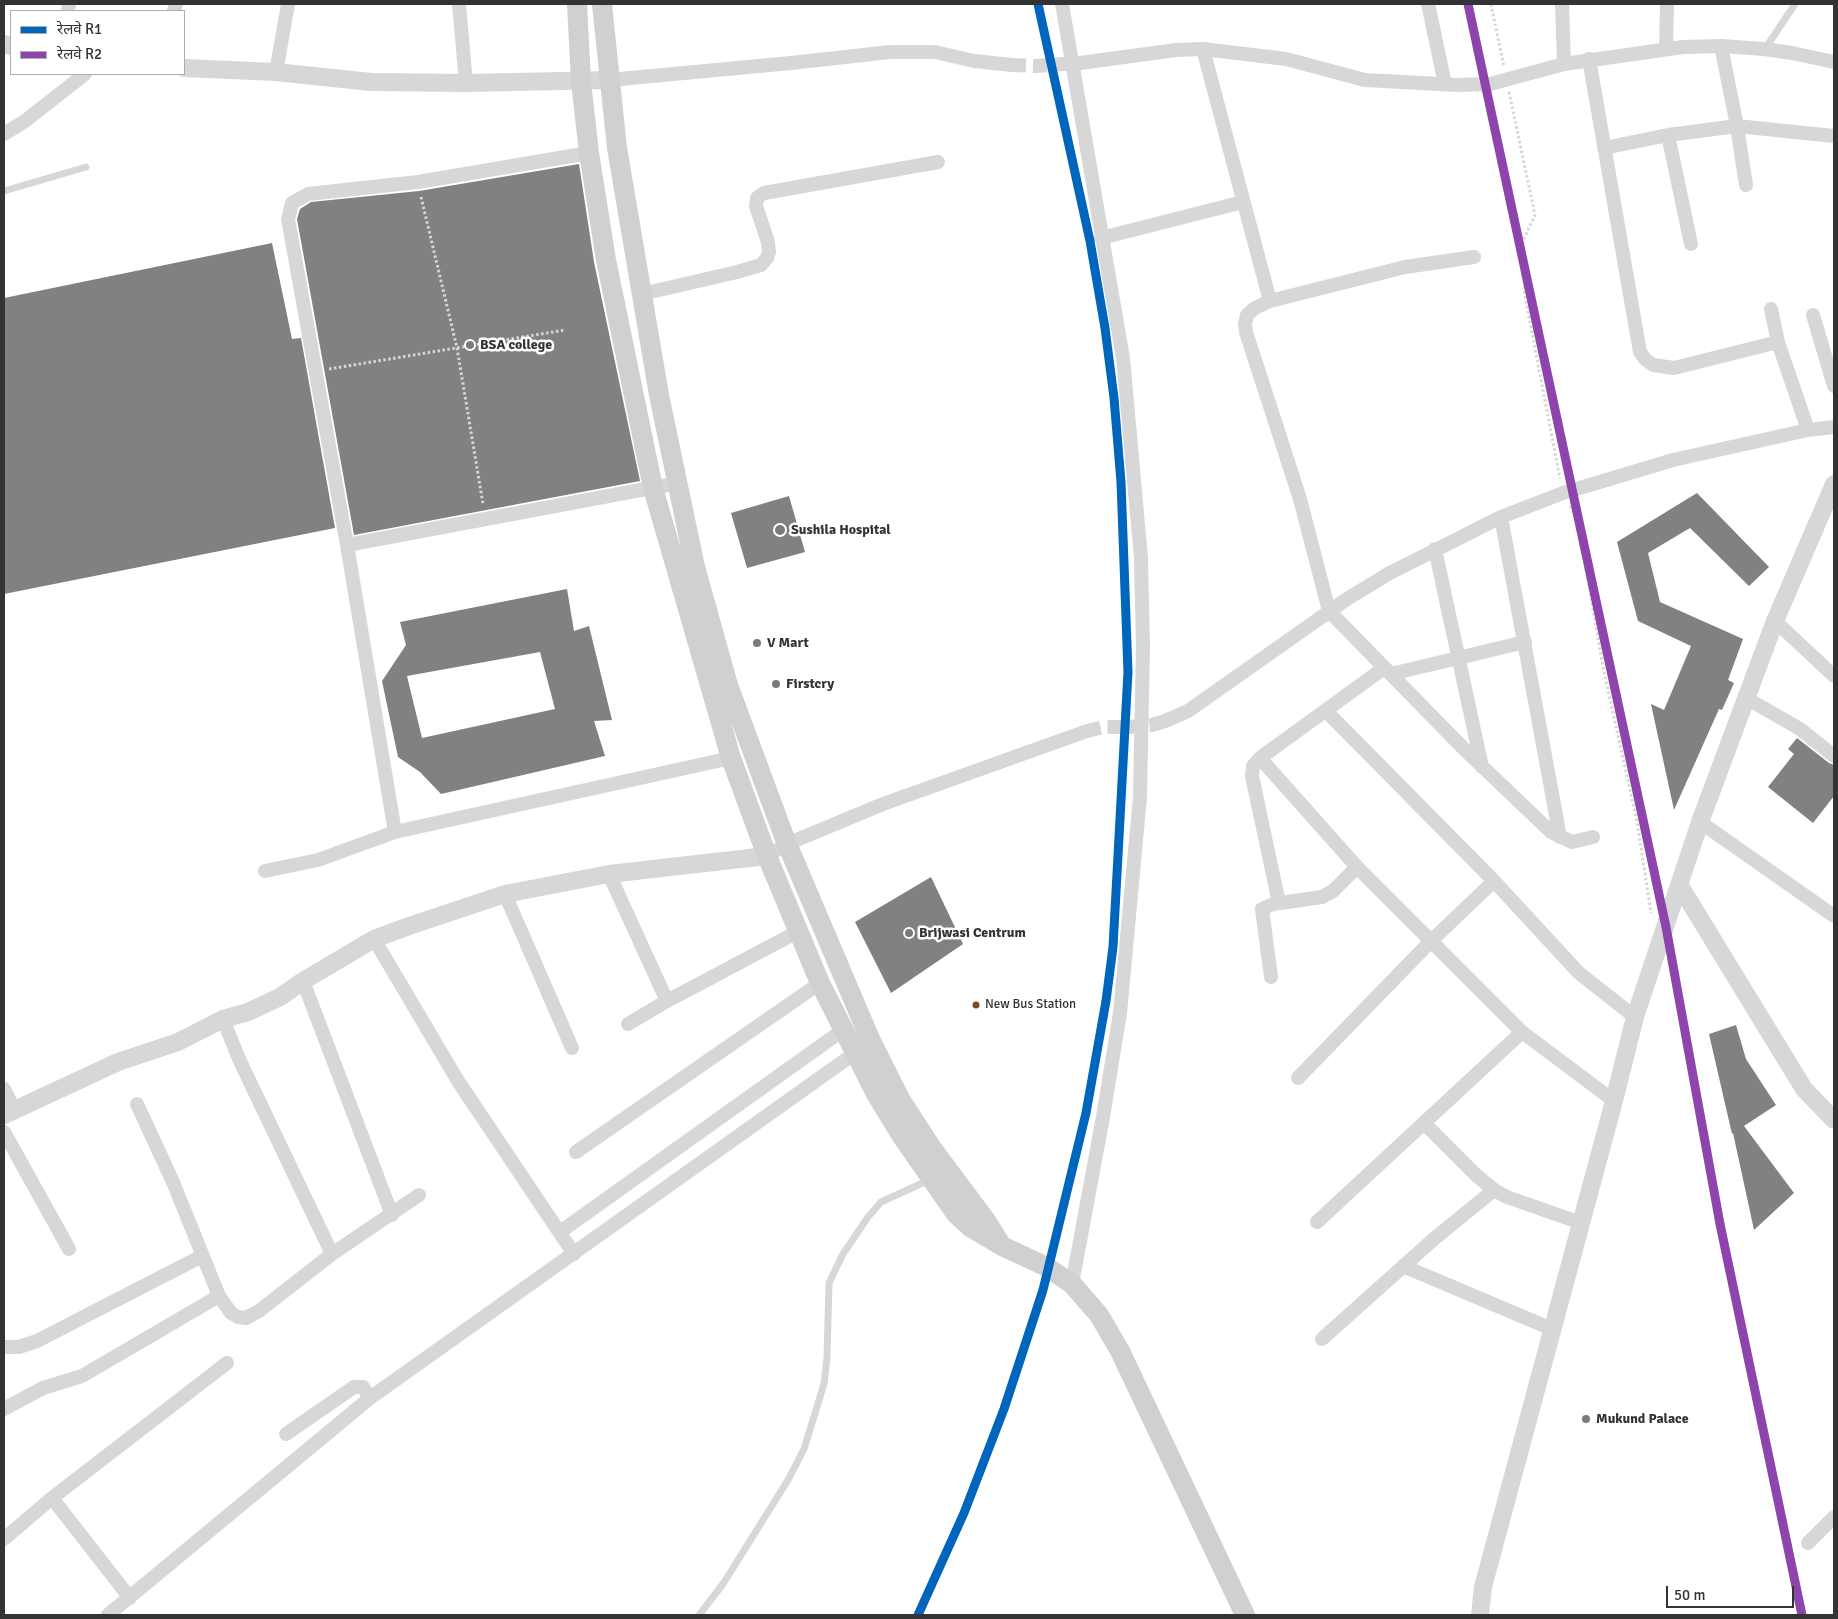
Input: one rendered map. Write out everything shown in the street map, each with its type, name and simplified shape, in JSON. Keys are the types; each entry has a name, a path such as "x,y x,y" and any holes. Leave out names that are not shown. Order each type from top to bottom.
{"main road":[{"path":"577,4 581,82 589,153 606,260 653,488 730,758 767,856 800,930 820,983 844,1030 864,1049 900,1099 931,1148 988,1222 1002,1246"},
{"path":"602,4 617,148 659,395 695,567 728,685 864,1049 881,1102 956,1214 970,1227 1002,1246 1047,1266 1072,1284 1099,1316 1120,1351 1245,1615"}],"street":[{"path":"276,72 288,4"},
{"path":"459,4 466,83"},
{"path":"1062,4 1123,358 1141,558 1143,646 1140,798 1120,1013 1072,1284"},
{"path":"1428,4 1445,84"},
{"path":"1562,4 1564,64"},
{"path":"1666,49 1667,4"},
{"path":"1721,46 1737,126 1746,185"},
{"path":"1080,63 1176,50 1203,49 1286,59 1365,80 1490,84 1506,78 1589,59 1666,49 1721,46 1792,53 1834,62"},
{"path":"1203,49 1270,302"},
{"path":"185,68 276,72 371,82 466,83 609,80 890,52 935,52 974,62 1012,65"},
{"path":"1589,59 1640,352 1653,365 1674,368 1778,342"},
{"path":"4,134 25,122 84,75"},
{"path":"1604,148 1668,135 1737,126 1834,136"},
{"path":"1668,135 1691,244"},
{"path":"394,832 347,545 288,220 292,203 308,194 418,182 589,153"},
{"path":"642,294 737,272 761,264 767,258 769,252 768,242 756,206 757,198 764,193 938,162"},
{"path":"1101,238 1243,202"},
{"path":"1474,257 1405,268 1270,302 1254,308 1247,315 1246,332 1300,499 1329,611 1482,767 1551,832 1572,842 1593,837"},
{"path":"1771,309 1778,342 1808,430"},
{"path":"1813,314 1834,386"},
{"path":"1166,721 1188,711 1329,611 1388,574 1435,549 1501,518 1563,494 1673,460 1808,430 1834,427"},
{"path":"347,545 678,483"},
{"path":"1480,1615 1483,1587 1635,1017 1700,822 1746,698 1775,621 1834,484"},
{"path":"1501,518 1560,837"},
{"path":"1435,549 1482,767"},
{"path":"1775,621 1834,676"},
{"path":"1279,903 1252,776 1253,766 1260,758 1326,711 1388,671 1459,658 1525,642"},
{"path":"1746,698 1800,729 1834,756"},
{"path":"1326,711 1494,881 1579,973 1635,1017"},
{"path":"4,1089 10,1113 118,1062 178,1042 223,1019 256,1009 280,997 303,981 374,939 504,894 609,874 767,856 788,844 883,804 1087,731"},
{"path":"265,871 318,860 394,832 730,758"},
{"path":"1260,758 1357,867 1522,1032 1614,1101"},
{"path":"1700,822 1834,916"},
{"path":"1271,977 1262,909 1273,904 1322,897 1333,891 1357,867"},
{"path":"609,874 667,1001"},
{"path":"1298,1078 1430,942 1494,881"},
{"path":"1680,886 1804,1089 1834,1120"},
{"path":"504,894 572,1048"},
{"path":"628,1024 800,930"},
{"path":"374,939 458,1081 574,1254"},
{"path":"303,981 392,1215"},
{"path":"576,1152 820,983"},
{"path":"223,1019 239,1058 332,1254"},
{"path":"560,1232 844,1030"},
{"path":"1318,1222 1522,1032"},
{"path":"108,1615 370,1398 864,1049"},
{"path":"137,1104 173,1182 219,1296 231,1313 246,1318 259,1311 332,1254 419,1195"},
{"path":"1424,1123 1476,1175 1494,1190 1507,1197 1581,1222"},
{"path":"4,1132 69,1249"},
{"path":"1322,1339 1435,1238 1494,1190"},
{"path":"4,1348 19,1347 37,1341 202,1256"},
{"path":"1403,1266 1552,1329"},
{"path":"4,1408 43,1388 82,1376 219,1296"},
{"path":"4,1539 52,1498 227,1363"},
{"path":"286,1434 354,1387 362,1387 370,1398"},
{"path":"52,1498 130,1598"},
{"path":"1808,1543 1834,1517"}],"lane":[{"path":"1764,50 1795,4"},
{"path":"4,192 86,167"},
{"path":"699,1615 723,1584 788,1480 804,1449 824,1384 827,1357 829,1284 843,1254 868,1217 881,1202 932,1179"}],"path":[{"path":"1491,4 1535,215 1521,245 1525,296 1563,494 1578,523 1604,672 1637,822 1652,915"},
{"path":"418,182 457,348 486,518"},
{"path":"316,371 564,330"}],"building":[{"name":"BSA college","path":"579,164 594,262 640,481 354,535 297,219 300,209 311,202 419,191"},
{"path":"272,243 292,339 301,338 335,528 4,594 4,298"},
{"path":"1697,493 1769,567 1749,586 1690,528 1648,553 1660,602 1743,639 1728,680 1734,683 1722,710 1719,709 1674,810 1651,704 1664,710 1691,646 1638,621 1617,542"},
{"path":"789,496 805,552 747,568 731,513"},
{"path":"567,589 574,631 589,626 612,720 594,721 605,756 441,794 420,772 398,757 382,681 406,645 400,622","holes":["540,652 555,709 422,738 407,676"]},
{"path":"1797,738 1834,765 1834,796 1813,823 1768,787 1794,754 1788,749"},
{"name":"Brijwasi Centrum","path":"931,877 963,944 891,993 855,922"},
{"path":"1736,1025 1746,1059 1776,1105 1744,1126 1794,1193 1754,1230 1709,1034"}],"tunnel":[{"path":"1012,65 1035,66 1080,63"},
{"path":"1087,731 1104,727 1152,725 1165,721"}],"railway":[{"path":"1468,4 1666,927 1720,1224 1802,1615"}],"rail line":[{"name":"R1","path":"918,1615 964,1513 1004,1409 1043,1290 1086,1113 1106,1001 1113,947 1128,672 1121,482 1114,398 1105,328 1090,241 1038,4"},
{"name":"R2","path":"1468,4 1666,927 1720,1224 1802,1615"}],"place":[{"name":"BSA college","path":"470,345"},
{"name":"Sushila Hospital","path":"780,530"},
{"name":"V Mart","path":"757,643"},
{"name":"Firstcry","path":"776,684"},
{"name":"Brijwasi Centrum","path":"909,933"},
{"name":"New Bus Station","path":"976,1005"},
{"name":"Mukund Palace","path":"1586,1419"}]}
